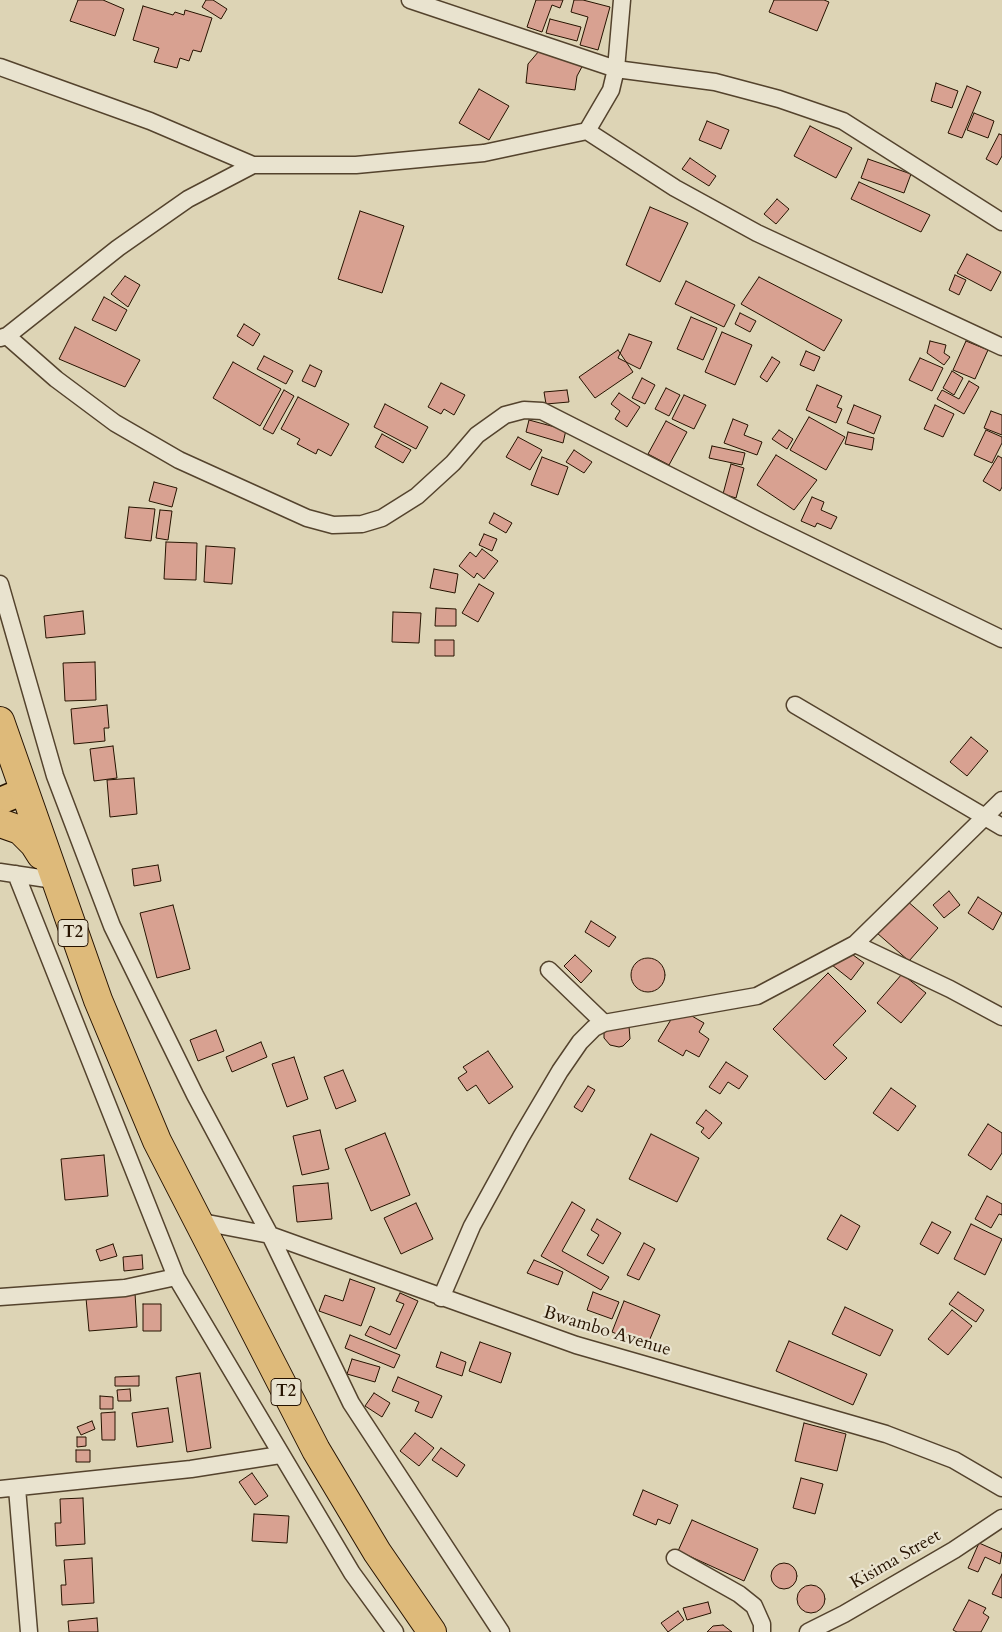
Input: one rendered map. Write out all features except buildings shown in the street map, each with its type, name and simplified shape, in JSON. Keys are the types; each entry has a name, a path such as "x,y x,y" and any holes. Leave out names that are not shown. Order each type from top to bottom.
{"highway":[{"name":"T2","path":"0,720 11,787 52,876 98,1000 157,1141 316,1450 376,1552 432,1632"},
{"path":"0,823 20,830 34,844 52,876"}],"street":[{"path":"410,0 616,69 715,82 779,98 843,121 1002,222"},
{"path":"587,131 611,90 616,69 622,0"},
{"path":"0,67 150,121 253,165 356,165 484,153 587,131 675,188 757,233 1002,347"},
{"path":"253,165 188,199 118,248 4,337 115,423 179,460 307,518 333,525 362,524 382,518 417,496 453,463 477,436 505,415 524,410 542,411 761,522 1002,639"},
{"path":"0,584 55,776 112,926 195,1095 270,1235 351,1403 502,1632"},
{"path":"796,705 1002,827"},
{"path":"441,1298 472,1226 550,1087 580,1042 594,1028 604,1023 757,996 855,944 1002,800"},
{"path":"52,876 8,873 176,1278 352,1573 395,1632"},
{"path":"855,944 950,989 1002,1017"},
{"path":"549,970 604,1023"},
{"name":"Bwambo Avenue","path":"197,1221 270,1235 576,1345 886,1434 954,1460 1002,1488"},
{"path":"0,1297 124,1288 176,1278"},
{"path":"0,1489 191,1469 280,1455"},
{"path":"17,1488 29,1632"},
{"name":"Kisima Street","path":"808,1632 844,1614 954,1550 1002,1518"},
{"path":"675,1558 739,1594 754,1606 759,1614 762,1632"}]}
